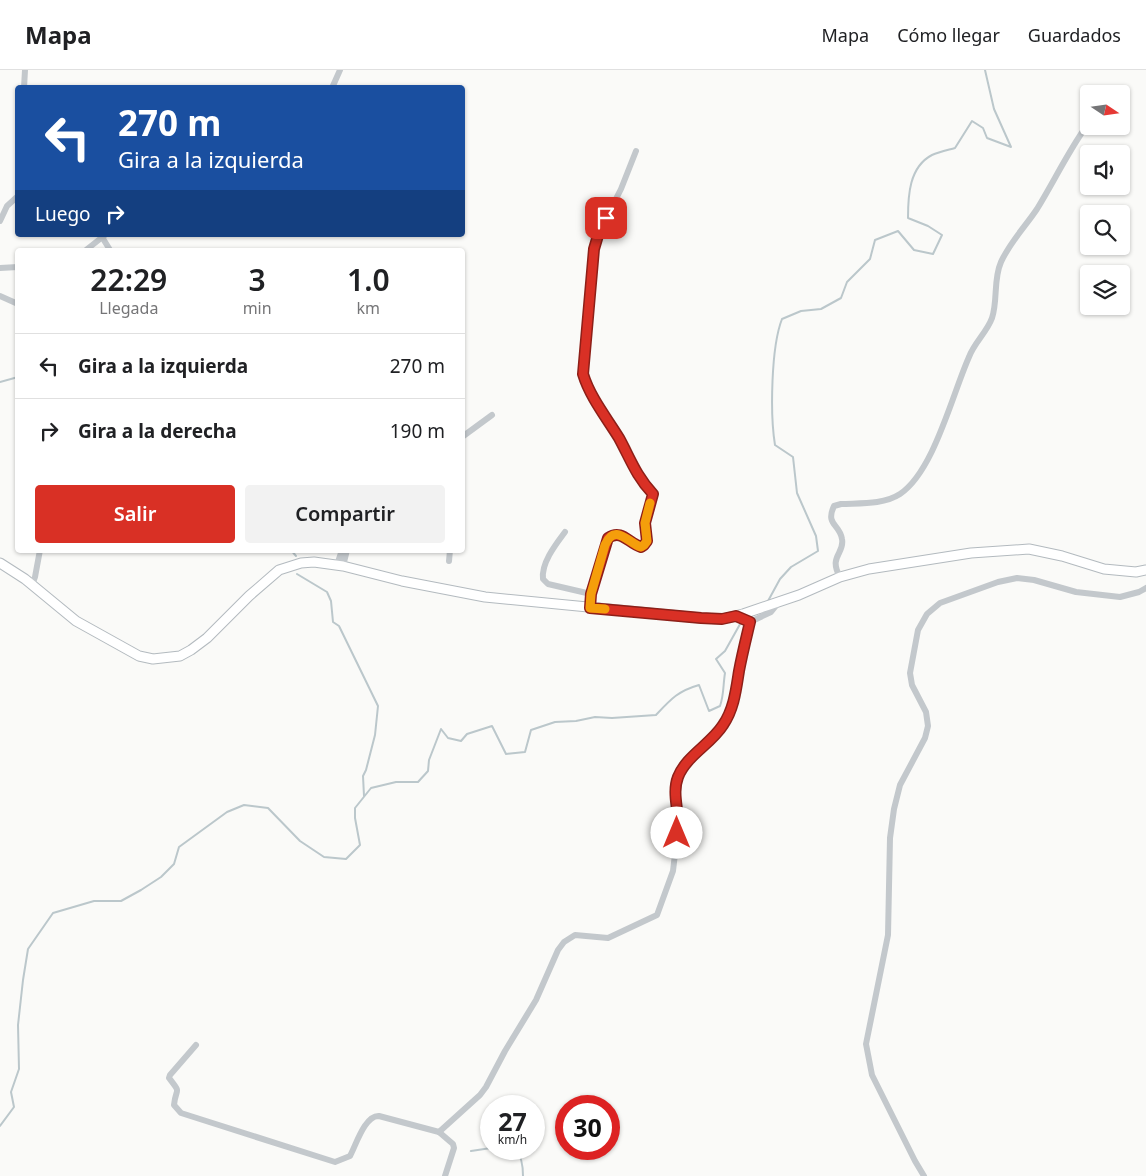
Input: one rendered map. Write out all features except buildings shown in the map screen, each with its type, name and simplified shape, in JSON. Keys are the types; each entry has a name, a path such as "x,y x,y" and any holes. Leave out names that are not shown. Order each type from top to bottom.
{"main road":[{"path":"0,563 32,585 76,621 146,658 180,656 207,638 278,570 301,563 314,562 340,565 472,596 722,619 743,618 753,610 869,569 972,553 1029,549 1043,551 1104,569 1136,572 1146,570"}],"street":[{"path":"24,85 25,70"},
{"path":"333,85 340,70"},
{"path":"840,578 835,564 842,545 842,539 830,521 834,506 886,501 900,494 917,478 929,457 969,355 991,319 1000,264 1012,241 1036,210 1069,151 1080,135"},
{"path":"590,608 591,594 608,538 618,534 636,545 641,547 644,545 647,541 645,523 647,511 653,494 639,478 620,440 587,386 583,374 594,249 599,232 622,189 636,151"},
{"path":"0,221 7,206 15,199"},
{"path":"89,248 103,237"},
{"path":"0,268 15,266"},
{"path":"0,296 15,303"},
{"path":"465,435 492,415"},
{"path":"565,532 545,564 542,574 543,579 548,584 591,594"},
{"path":"32,585 39,553"},
{"path":"340,565 342,553"},
{"path":"340,565 346,553"},
{"path":"449,561 450,553"},
{"path":"924,1176 915,1162 872,1075 866,1044 888,935 890,838 894,809 900,785 925,738 928,726 926,712 912,685 910,673 918,630 928,614 940,604 998,582 1017,578 1034,580 1076,592 1120,596 1146,588"},
{"path":"439,1132 480,1095 486,1087 536,1000 558,950 564,942 575,935 608,938 657,915 673,871 679,820 675,796 677,778 688,762 724,725 730,713 735,698 743,618 765,616 779,602"},
{"path":"196,1045 169,1078 177,1087 178,1091 174,1106 181,1113 335,1162 350,1156 368,1121 375,1116 439,1132 454,1146 445,1176"}],"waterway":[{"path":"768,601 780,579 791,567 818,551 816,536 797,493 793,457 775,445 772,417 772,381 778,331 782,319 801,311 821,309 841,298 847,282 870,259 875,240 898,231 914,250 933,254 942,235 928,226 908,218 911,183 914,174 924,160 932,155 955,148 972,121 983,128 987,138 1011,147 994,109 985,70"},
{"path":"0,382 15,378"},
{"path":"297,574 327,592 331,601 333,622 339,626 378,706 375,735 363,776 364,796"},
{"path":"0,1126 14,1107 11,1092 19,1069 18,1025 28,949 53,913 94,901 121,901 141,890 161,877 174,864 179,847 227,812 244,805 268,808 300,841 324,857 346,859 360,845 355,808 371,788 396,782 418,782 428,771 429,760 441,729 448,738 461,741 467,734 492,726 506,754 525,752 531,730 555,722 576,721 595,717 612,718 656,715 675,696 699,685 709,711 720,706 723,694 725,673 716,659 725,651 744,617"},
{"path":"471,1151 480,1150"},
{"path":"521,1160 523,1176"}],"slow traffic":[{"path":"605,609 590,608 591,594 605,545 608,538 618,534 636,545 641,547 644,545 647,541 645,523 650,503"}],"route":[{"path":"606,218 594,249 583,374 587,386 620,440 639,478 653,494 647,511 645,523 647,541 644,545 641,547 636,545 618,534 608,538 591,594 590,608 701,618 722,619 736,616 750,622 735,698 730,713 724,725 688,762 677,778 675,796 679,820 677,833"}]}
